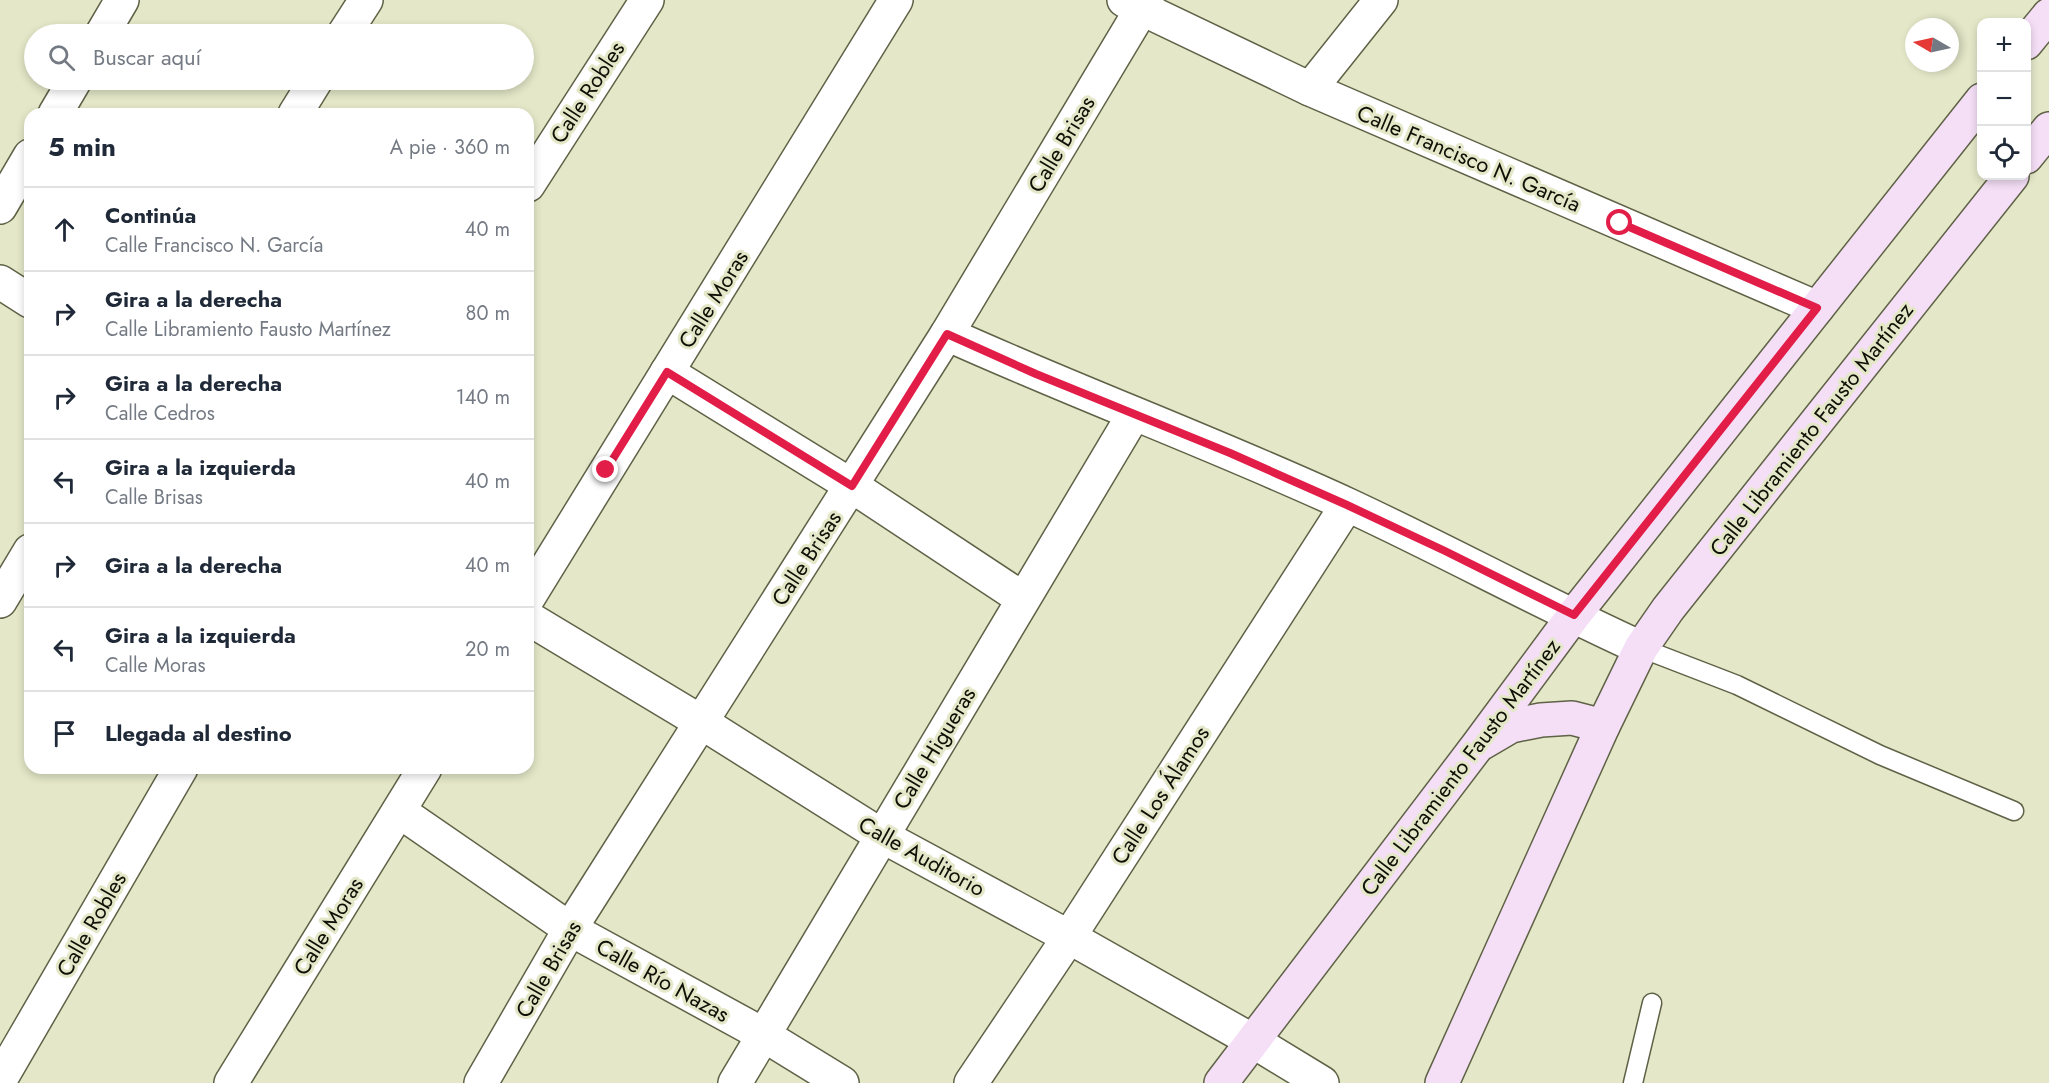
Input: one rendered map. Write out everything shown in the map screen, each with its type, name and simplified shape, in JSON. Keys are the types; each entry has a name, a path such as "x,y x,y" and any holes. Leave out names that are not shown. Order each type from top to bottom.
{"main road":[{"path":"2031,37 2049,15"},
{"name":"Calle Libramiento Fausto Martínez","path":"1221,1083 1574,615 1977,106"},
{"path":"2031,151 2049,129"},
{"name":"Calle Libramiento Fausto Martínez","path":"1442,1083 1603,726 1641,648 1683,591 2009,180"},
{"path":"1478,745 1511,726 1541,720 1572,718 1603,726"}],"street":[{"path":"108,24 122,0"},
{"path":"350,24 366,0"},
{"name":"Calle Robles","path":"534,175 647,0"},
{"name":"Calle Moras","path":"534,588 896,0"},
{"path":"1310,89 1381,0"},
{"name":"Calle Francisco N. García","path":"1138,3 1310,89 1817,308"},
{"name":"Calle Brisas","path":"481,1083 570,929 947,334 1138,3"},
{"path":"59,108 69,90"},
{"path":"299,108 310,90"},
{"path":"0,207 24,166"},
{"path":"0,282 24,297"},
{"path":"947,334 1036,374 1230,453 1347,505 1641,648"},
{"path":"667,372 852,486 1023,599"},
{"name":"Calle Higueras","path":"735,1083 762,1034 1134,414"},
{"name":"Calle Los Álamos","path":"970,1083 1069,937 1347,505"},
{"path":"0,601 24,561"},
{"name":"Calle Auditorio","path":"534,622 701,722 882,836 1069,937 1253,1041 1322,1083"},
{"name":"Calle Robles","path":"0,1080 178,774"},
{"name":"Calle Moras","path":"231,1083 421,774"},
{"name":"Calle Río Nazas","path":"399,812 570,929 762,1034 842,1083"}],"lane":[{"path":"1641,648 1737,685 1880,755 2014,811"},
{"path":"1633,1083 1652,1003"}],"route":[{"path":"606,470 667,372 852,486 947,334 1036,374 1230,453 1347,505 1574,615 1817,308 1620,223"}]}
